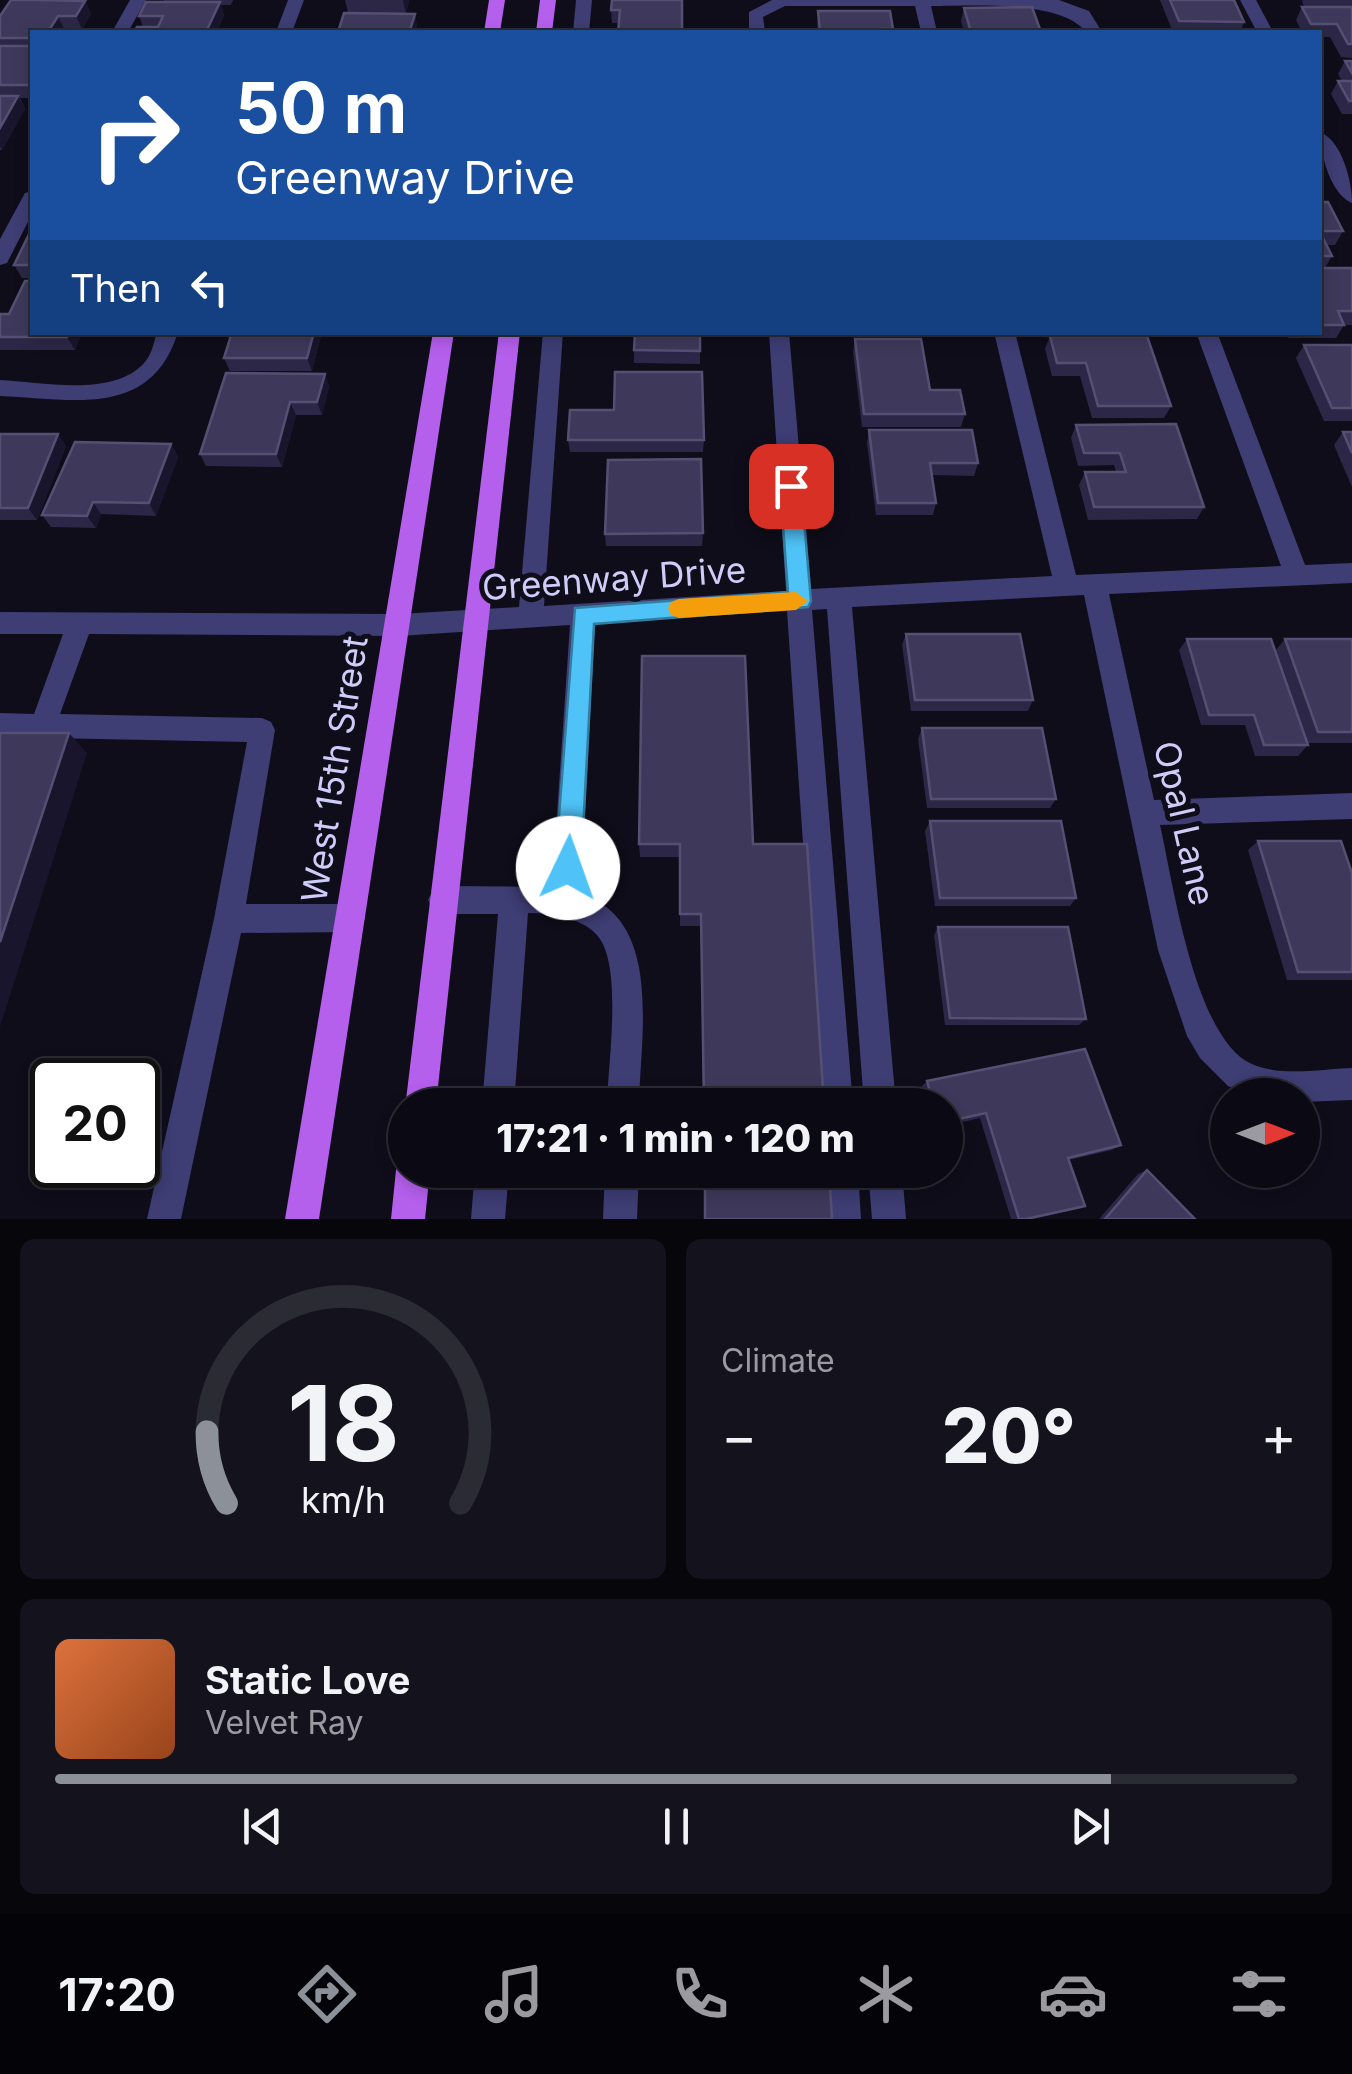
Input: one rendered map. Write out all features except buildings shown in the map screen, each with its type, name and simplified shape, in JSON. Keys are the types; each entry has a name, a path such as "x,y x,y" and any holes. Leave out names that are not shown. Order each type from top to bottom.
{"main road":[{"path":"492,30 497,0"},
{"path":"544,30 548,0"},
{"name":"West 15th Street","path":"302,1219 444,335"},
{"path":"422,1088 510,335"},
{"path":"408,1219 411,1188"}],"street":[{"path":"121,30 138,0"},
{"path":"285,30 296,0"},
{"path":"581,30 584,0"},
{"path":"1248,0 1264,30"},
{"path":"756,30 755,15 782,2 922,1 1061,4 1084,14 1093,30"},
{"path":"922,1 929,30"},
{"path":"1322,141 1352,198"},
{"path":"0,258 30,201"},
{"path":"0,388 98,390 136,382 152,368 167,335"},
{"path":"530,618 552,335"},
{"path":"779,335 835,1088"},
{"name":"Opal Lane","path":"1005,335 1080,584 1143,813 1184,984 1200,1031 1229,1068 1264,1083 1352,1084"},
{"path":"1207,335 1296,575"},
{"name":"Greenway Drive","path":"0,623 399,625 1080,584 1352,573"},
{"path":"839,598 879,1088"},
{"path":"566,905 583,615"},
{"path":"44,726 80,623"},
{"path":"0,725 262,730 229,919 164,1219"},
{"path":"1143,813 1352,806"},
{"path":"499,1088 514,899"},
{"path":"443,900 541,899 585,910 612,928 626,970 623,1088"},
{"path":"229,919 350,918"},
{"path":"488,1219 491,1188"},
{"path":"620,1219 621,1188"},
{"path":"842,1188 844,1219"},
{"path":"886,1188 889,1219"}],"slow traffic":[{"path":"679,608 796,601"}],"route":[{"path":"568,868 583,615 800,601 791,486"}]}
